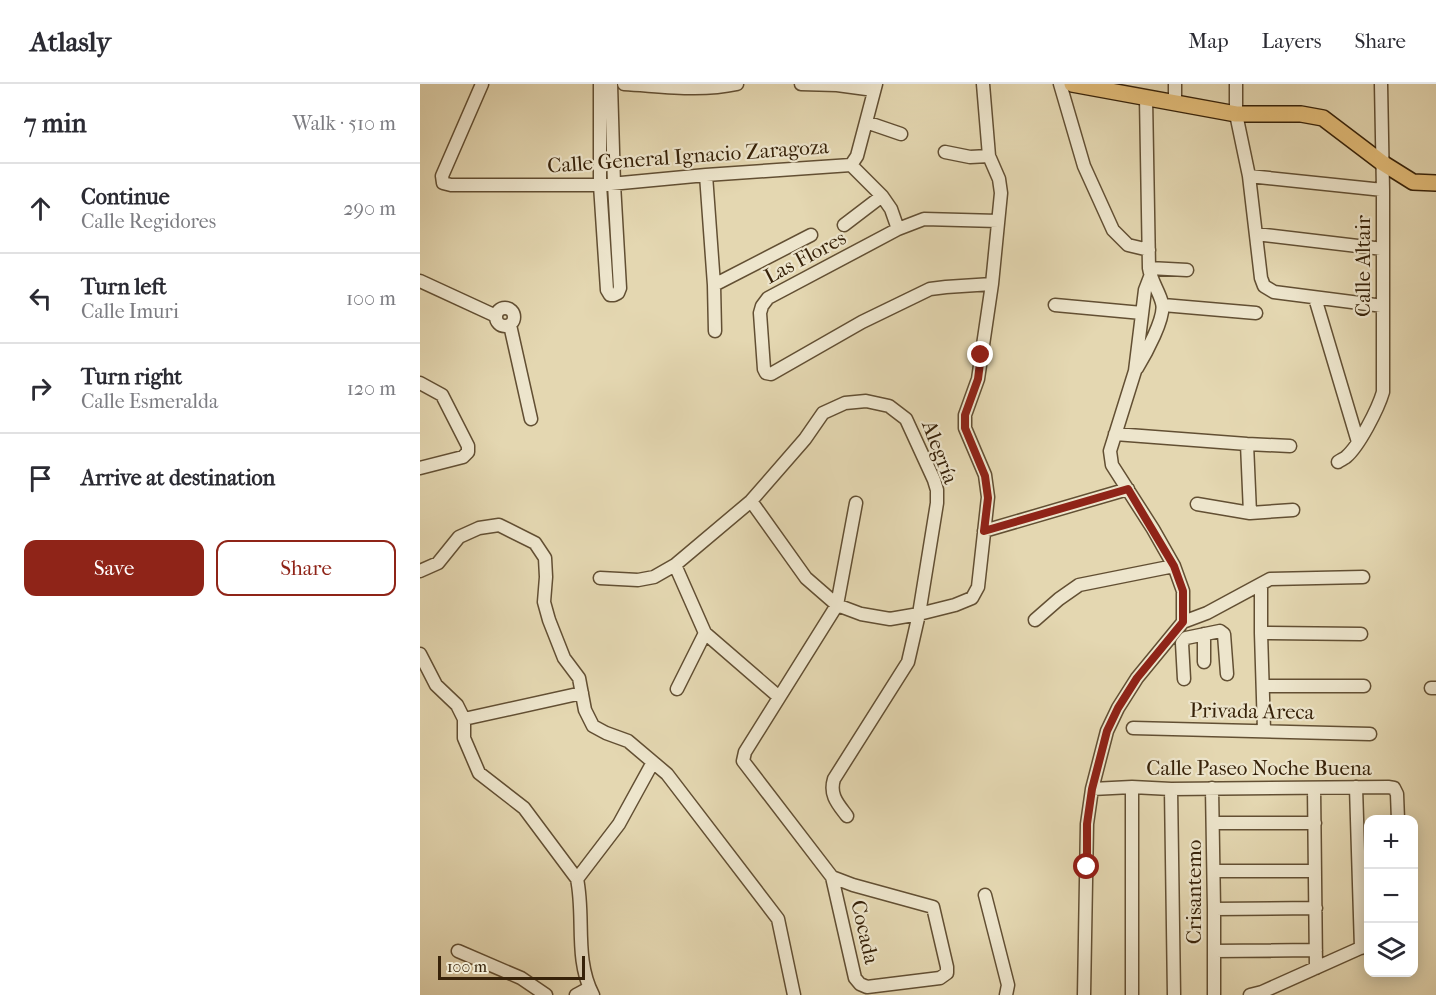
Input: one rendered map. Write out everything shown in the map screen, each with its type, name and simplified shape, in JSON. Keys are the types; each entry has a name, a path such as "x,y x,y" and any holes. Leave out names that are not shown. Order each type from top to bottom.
{"main road":[{"path":"1072,84 1236,114 1301,114 1323,118 1381,162 1413,182 1436,183"}],"street":[{"name":"Calle General Ignacio Zaragoza","path":"482,84 442,176 443,183 451,185 600,185 851,165 857,156 875,87"},
{"path":"594,84 602,84 600,185 607,290 610,295 614,295 620,288 611,84"},
{"path":"624,84 685,88 737,84"},
{"path":"801,84 875,87"},
{"path":"751,501 806,578 837,605 861,614 890,618 955,605 972,598 978,588 988,498 985,476 965,428 965,415 978,379 992,284 1001,193 999,180 989,156 983,84"},
{"path":"1060,84 1084,166 1113,230 1128,245 1149,250"},
{"path":"1175,84 1175,103"},
{"path":"1236,84 1236,114 1249,176 1264,286 1274,292 1383,306"},
{"name":"Calle Altair","path":"1338,462 1346,458 1358,442 1379,405 1383,393 1381,84"},
{"path":"1146,98 1150,272 1145,290 1135,371 1110,451 1112,465 1174,566 1183,591 1183,622"},
{"path":"866,122 901,135"},
{"path":"945,152 970,157 989,156"},
{"path":"851,165 882,196 891,209 898,229"},
{"path":"705,175 714,285 715,331"},
{"path":"1249,176 1383,190"},
{"path":"844,225 882,196"},
{"name":"Las Flores","path":"992,284 930,289 862,322 771,374 766,373 764,369 760,313 768,298 898,229 924,219 998,221"},
{"path":"1256,234 1383,249"},
{"path":"714,285 811,235"},
{"path":"1150,272 1187,270"},
{"path":"1135,371 1147,353 1163,305 1150,272"},
{"path":"420,281 496,316 503,308 512,312 514,316 510,325 531,419"},
{"path":"1315,298 1358,442"},
{"path":"1055,305 1142,313"},
{"path":"1163,305 1256,313"},
{"path":"420,383 442,395 468,446 468,452 463,457 420,468"},
{"name":"Alegría","path":"600,578 654,577 675,565 751,501 805,439 824,413 845,403 866,401 889,406 906,418 934,480 937,502 919,614 908,662 834,779 831,788 847,816"},
{"path":"1115,435 1290,446"},
{"path":"1247,444 1250,513"},
{"path":"984,531 1128,489"},
{"path":"837,605 856,503"},
{"path":"1197,504 1250,513 1293,510"},
{"path":"420,571 438,563 459,537 479,528 499,525 535,543 546,558 543,602 564,657 579,678 585,710 593,726 628,741 667,774 778,919 794,995"},
{"path":"675,565 705,633 778,697"},
{"path":"1035,620 1079,585 1174,566"},
{"path":"1084,995 1087,824 1092,789 1107,731 1137,678 1183,622 1207,613 1270,579 1363,577"},
{"path":"1261,584 1264,730"},
{"name":"Cocada","path":"832,878 933,907 947,973 940,978 867,987 860,984 855,978 832,878 743,761 745,752 778,697 837,605"},
{"path":"1204,662 1208,633 1207,613"},
{"path":"1184,679 1182,643 1186,638 1220,631 1224,634 1227,674"},
{"path":"677,689 705,633"},
{"path":"1261,633 1361,634"},
{"path":"420,654 436,685 458,705 464,719 464,738 479,773 524,808 577,879 580,897 582,961 591,991 576,995"},
{"path":"1263,686 1364,686"},
{"path":"464,719 582,693"},
{"name":"Privada Areca","path":"1133,728 1370,734"},
{"path":"577,879 619,824 653,762"},
{"path":"1132,787 1132,995"},
{"name":"Calle Paseo Noche Buena","path":"1092,789 1132,787 1171,789 1394,788 1397,794 1398,815"},
{"path":"1356,787 1364,928"},
{"name":"Crisantemo","path":"1212,788 1214,995"},
{"path":"1314,788 1316,968"},
{"path":"1171,789 1174,995"},
{"path":"1213,823 1315,823"},
{"path":"1214,871 1316,871"},
{"path":"986,895 1008,985 1006,995"},
{"path":"1214,909 1316,908"},
{"path":"1250,995 1262,992 1364,946"},
{"path":"1214,951 1316,950"},
{"path":"458,951 521,978 546,995"}],"route":[{"path":"981,355 978,379 965,415 965,428 985,476 988,498 984,531 1128,489 1174,566 1183,591 1183,622 1137,678 1107,731 1092,789 1087,824 1087,867"}]}
